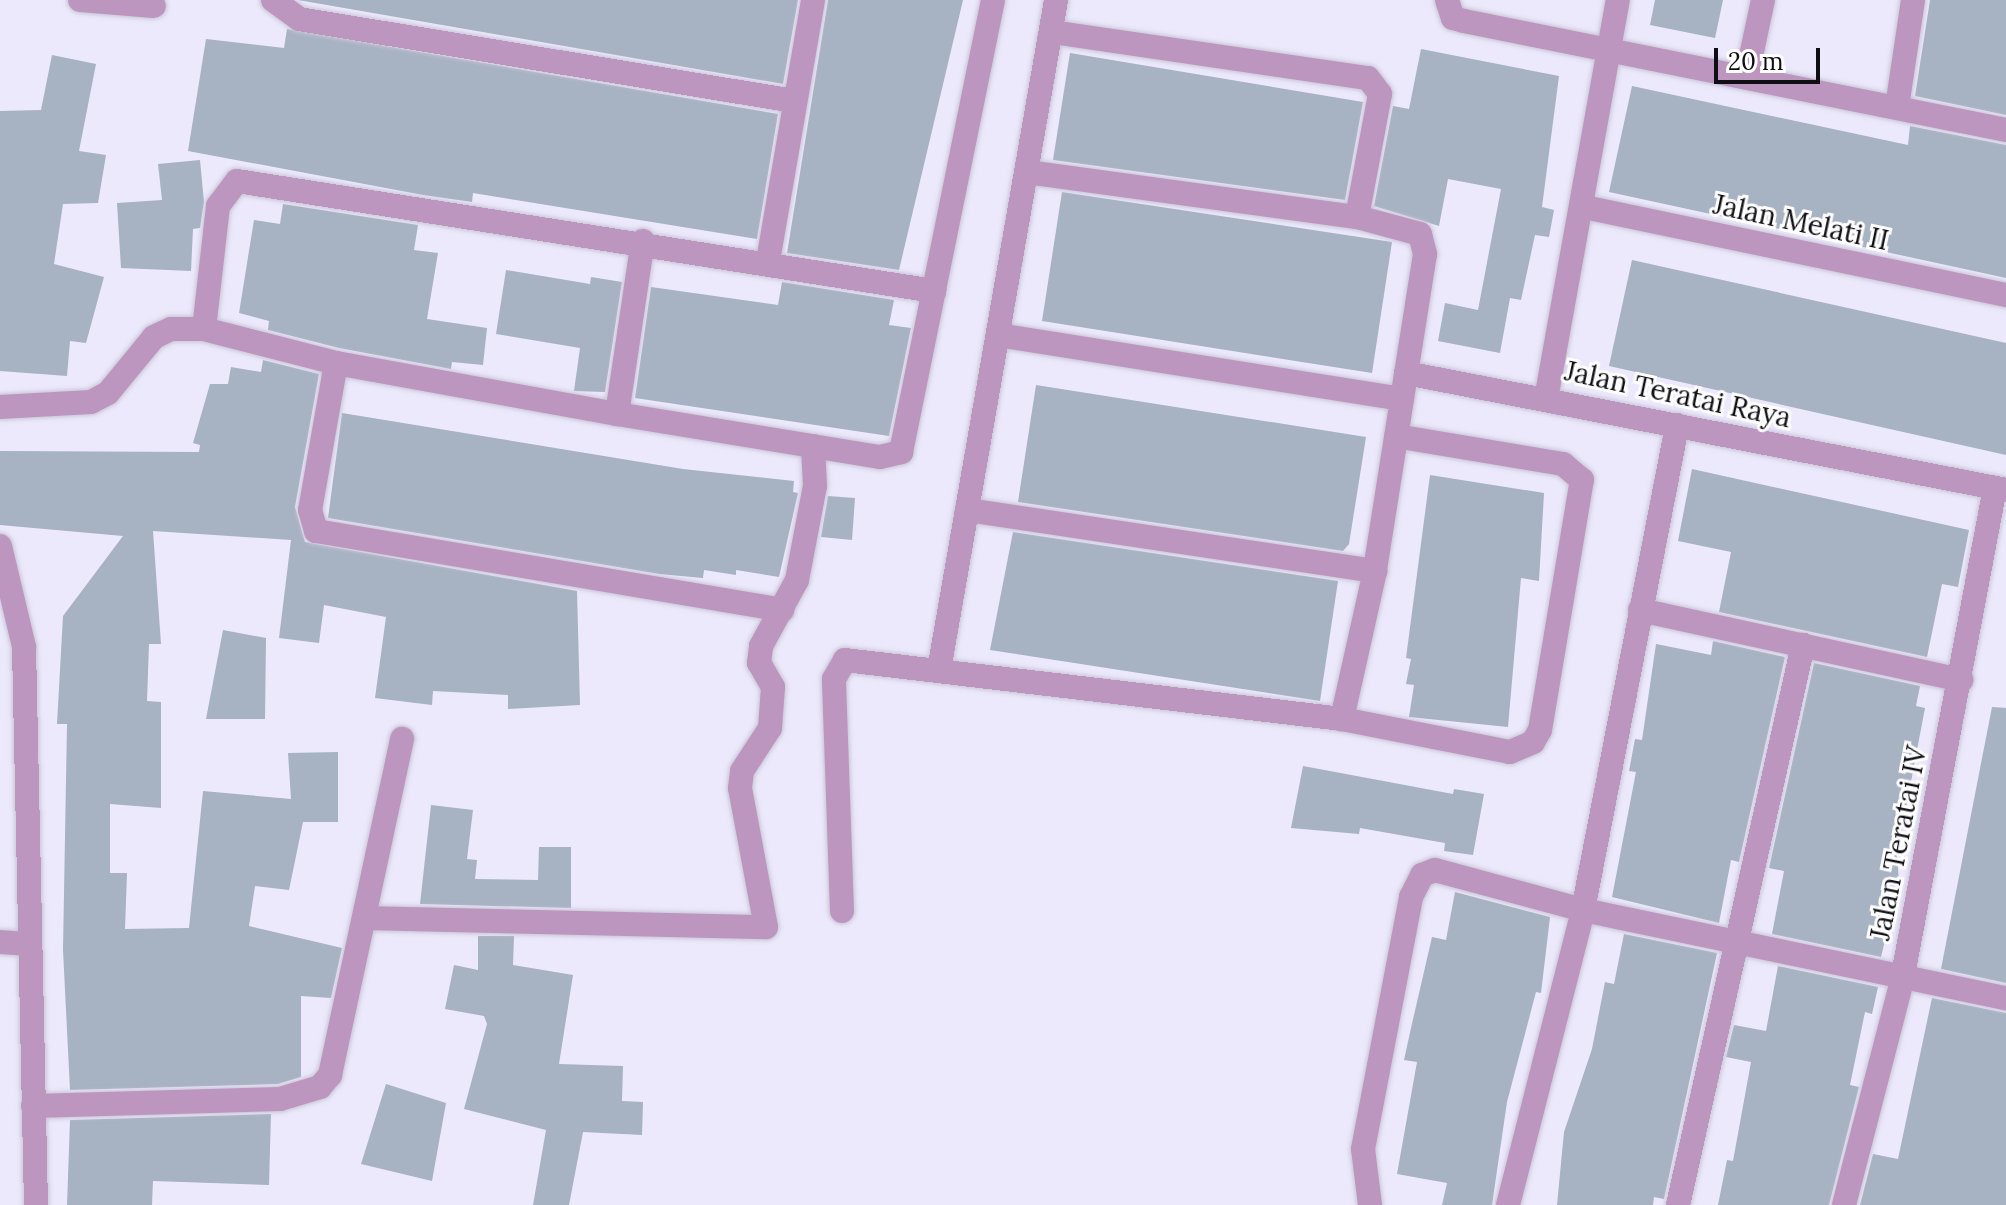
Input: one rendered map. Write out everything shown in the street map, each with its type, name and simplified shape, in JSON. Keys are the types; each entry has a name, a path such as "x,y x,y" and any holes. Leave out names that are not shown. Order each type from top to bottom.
{"street":[{"path":"80,0 154,6"},
{"path":"273,0 299,19 794,101"},
{"path":"768,261 813,0"},
{"path":"0,407 91,402 108,393 154,337 171,329 204,329 336,363 617,414 880,457 901,452 993,0"},
{"path":"939,670 1056,0"},
{"path":"1447,0 1453,18 1464,21 1610,46 2006,130"},
{"name":"Jalan Teratai Raya","path":"1618,0 1584,207 1546,399 2001,489"},
{"path":"1747,75 1763,0"},
{"path":"1897,107 1913,0"},
{"path":"1052,32 1368,78 1380,94 1357,217"},
{"path":"1027,172 1357,217 1412,228 1425,244 1375,571 1342,719"},
{"path":"204,329 218,206 237,181 643,241 934,291"},
{"name":"Jalan Melati II","path":"1584,207 2006,295"},
{"path":"617,414 643,241"},
{"path":"998,335 1402,399"},
{"path":"336,363 310,510 316,531 782,610"},
{"path":"1406,373 1546,399"},
{"path":"1508,1205 1583,910 1677,425"},
{"path":"842,911 835,669 856,659 1342,719 1510,752 1525,749 1540,730 1582,480 1563,464 1396,436"},
{"path":"364,918 766,927 740,788 742,771 770,728 774,695 759,663 761,646 797,580 815,486 813,446"},
{"name":"Jalan Teratai IV","path":"1844,1205 1902,980 2001,489"},
{"path":"967,510 1375,571"},
{"path":"0,546 24,647 26,944 36,1205"},
{"path":"1640,610 1961,680"},
{"path":"1678,1205 1803,645"},
{"path":"33,1106 308,1095 330,1075 402,739"},
{"path":"1370,1205 1363,1149 1411,897 1422,875 1455,871 1583,910 1902,980 2006,998"},
{"path":"0,942 26,944"}],"building":[{"path":"298,0 798,0 783,84"},
{"path":"828,0 963,0 899,270 787,253"},
{"path":"1655,0 1723,0 1715,38 1650,25"},
{"path":"1930,0 2006,0 2006,115 1915,96"},
{"path":"287,29 778,114 757,239 473,193 472,202 423,195 188,151 206,39 284,48"},
{"path":"1421,49 1559,76 1542,207 1554,210 1549,237 1535,235 1521,300 1510,298 1500,353 1438,341 1445,303 1478,310 1501,189 1448,179 1439,226 1374,206 1393,106 1409,109"},
{"path":"1070,53 1363,102 1345,200 1053,160"},
{"path":"52,55 96,64 79,151 106,155 98,203 63,204 54,264 104,277 86,343 70,341 67,376 0,371 0,111 41,110"},
{"path":"1632,86 1908,145 1910,126 2006,145 2006,278 1609,192"},
{"path":"200,160 204,202 200,228 193,229 191,271 121,268 117,203 162,200 158,164"},
{"path":"1062,192 1392,242 1372,373 1042,321"},
{"path":"283,204 418,225 414,250 438,253 427,319 487,328 483,365 452,362 451,369 339,348 268,330 269,321 239,313 254,220 280,224"},
{"path":"1632,260 2006,343 2006,455 1609,366"},
{"path":"506,270 590,284 591,277 622,282 605,392 574,391 580,348 496,334"},
{"path":"782,282 894,300 889,325 911,328 889,436 635,398 651,287 778,305"},
{"path":"263,360 319,374 295,507 305,542 577,591 580,705 508,709 508,695 433,691 432,705 375,698 386,617 324,605 319,643 279,638 291,540 153,531 161,644 149,644 147,701 161,702 161,808 110,804 110,873 127,873 125,929 189,928 203,791 291,799 288,753 338,752 338,822 303,822 289,890 255,886 249,926 342,948 331,998 301,996 301,1077 278,1084 70,1090 63,950 67,724 57,724 63,616 123,536 0,525 0,451 199,452 200,445 193,443 210,384 228,384 231,367 261,372"},
{"path":"1036,385 1366,437 1349,544 1343,551 1018,502"},
{"path":"342,413 683,469 794,481 793,492 798,493 779,577 736,570 736,575 704,570 703,578 659,574 328,518"},
{"path":"1692,469 1969,530 1958,587 1942,584 1927,657 1719,612 1731,552 1678,541"},
{"path":"1430,475 1544,493 1539,581 1521,578 1508,727 1409,717 1414,685 1406,684 1411,659 1406,658"},
{"path":"828,496 855,498 852,540 821,537"},
{"path":"1013,532 1338,581 1320,701 990,650"},
{"path":"223,630 266,638 265,719 206,719"},
{"path":"1713,641 1785,657 1739,862 1731,860 1719,923 1612,897 1636,772 1629,771 1635,739 1642,740 1656,644 1711,655"},
{"path":"1814,663 1920,686 1916,706 1925,708 1897,855 1899,882 1881,957 1772,934 1784,871 1769,868"},
{"path":"1992,707 2006,708 2006,983 1941,969"},
{"path":"1303,766 1453,794 1454,789 1484,794 1473,855 1444,851 1445,843 1360,828 1359,834 1291,828"},
{"path":"431,805 473,810 467,859 477,860 475,879 538,880 539,847 571,847 571,908 420,904"},
{"path":"1455,892 1550,917 1541,993 1536,992 1507,1102 1492,1205 1442,1205 1447,1183 1397,1174 1417,1062 1404,1060 1432,937 1446,940"},
{"path":"1624,934 1717,953 1664,1199 1654,1197 1653,1205 1557,1205 1564,1132 1592,1049 1605,982 1614,984"},
{"path":"478,936 514,936 513,965 573,975 559,1064 623,1066 622,1101 643,1102 642,1135 583,1132 569,1205 533,1205 546,1130 464,1109 487,1024 484,1016 445,1009 454,965 478,970"},
{"path":"1778,966 1878,987 1872,1014 1865,1012 1850,1085 1859,1087 1829,1205 1718,1205 1727,1160 1733,1161 1751,1062 1726,1057 1734,1025 1766,1031"},
{"path":"1932,998 2006,1013 2006,1205 1860,1205 1873,1154 1898,1159"},
{"path":"386,1084 446,1103 432,1181 361,1164"},
{"path":"271,1114 269,1185 153,1181 152,1205 67,1205 70,1120"}]}
